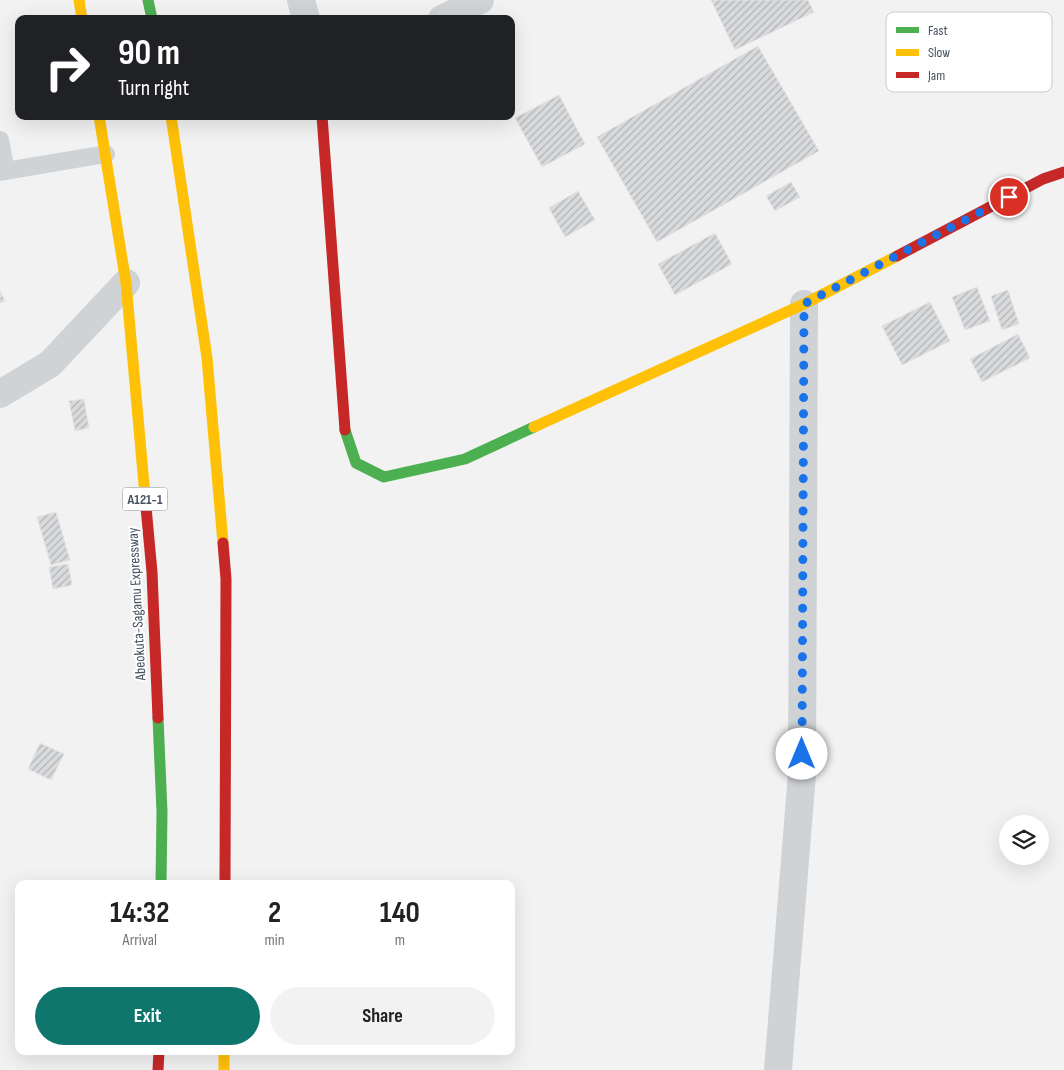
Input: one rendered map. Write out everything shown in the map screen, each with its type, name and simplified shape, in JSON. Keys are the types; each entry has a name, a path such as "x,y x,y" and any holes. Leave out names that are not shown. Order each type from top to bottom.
{"main road":[{"path":"79,0 81,15"},
{"path":"148,0 151,15"},
{"name":"Abeokuta-Sagamu Expressway","path":"100,120 126,283 152,572 162,812 161,880"},
{"path":"176,120 207,358 226,579 225,880"},
{"path":"322,120 344,429 356,462 384,476 465,459 804,304 1043,179 1064,172"},
{"path":"158,1070 159,1055"},
{"path":"224,1055 224,1070"}],"street":[{"path":"302,0 305,15"},
{"path":"450,15 480,0"},
{"path":"0,394 50,364 126,283"},
{"path":"778,1070 802,774 804,304"}],"lane":[{"path":"0,140 3,171 106,154"}],"building":[{"path":"711,0 808,0 814,12 735,50"},
{"path":"758,46 819,151 657,242 597,137"},
{"path":"559,95 585,144 542,167 515,118"},
{"path":"791,182 800,197 775,211 766,196"},
{"path":"578,191 595,220 565,237 549,208"},
{"path":"715,233 732,264 675,295 658,264"},
{"path":"977,287 990,321 965,330 952,297"},
{"path":"1008,290 1019,324 1002,330 991,296"},
{"path":"0,291 5,301 0,303"},
{"path":"930,302 950,341 902,365 882,326"},
{"path":"1018,334 1030,358 982,382 970,359"},
{"path":"84,399 89,428 75,431 69,401"},
{"path":"56,512 70,560 51,565 37,517"},
{"path":"68,564 72,585 53,589 49,567"},
{"path":"40,743 64,754 51,780 28,769"}],"traffic: fast":[{"path":"148,0 151,15"},
{"path":"345,430 356,463 384,477 465,459 534,427"},
{"path":"158,718 162,812 161,880"}],"traffic: slow":[{"path":"79,0 81,15"},
{"path":"100,120 126,283 146,507"},
{"path":"172,120 207,358 223,543"},
{"path":"534,427 804,304 897,256"},
{"path":"224,1055 224,1070"}],"traffic: jam":[{"path":"322,120 345,430"},
{"path":"897,256 1043,179 1064,172"},
{"path":"146,507 152,572 158,718"},
{"path":"223,543 226,579 225,880"},
{"path":"158,1070 159,1055"}],"route":[{"path":"802,754 804,304 1009,197"}]}
